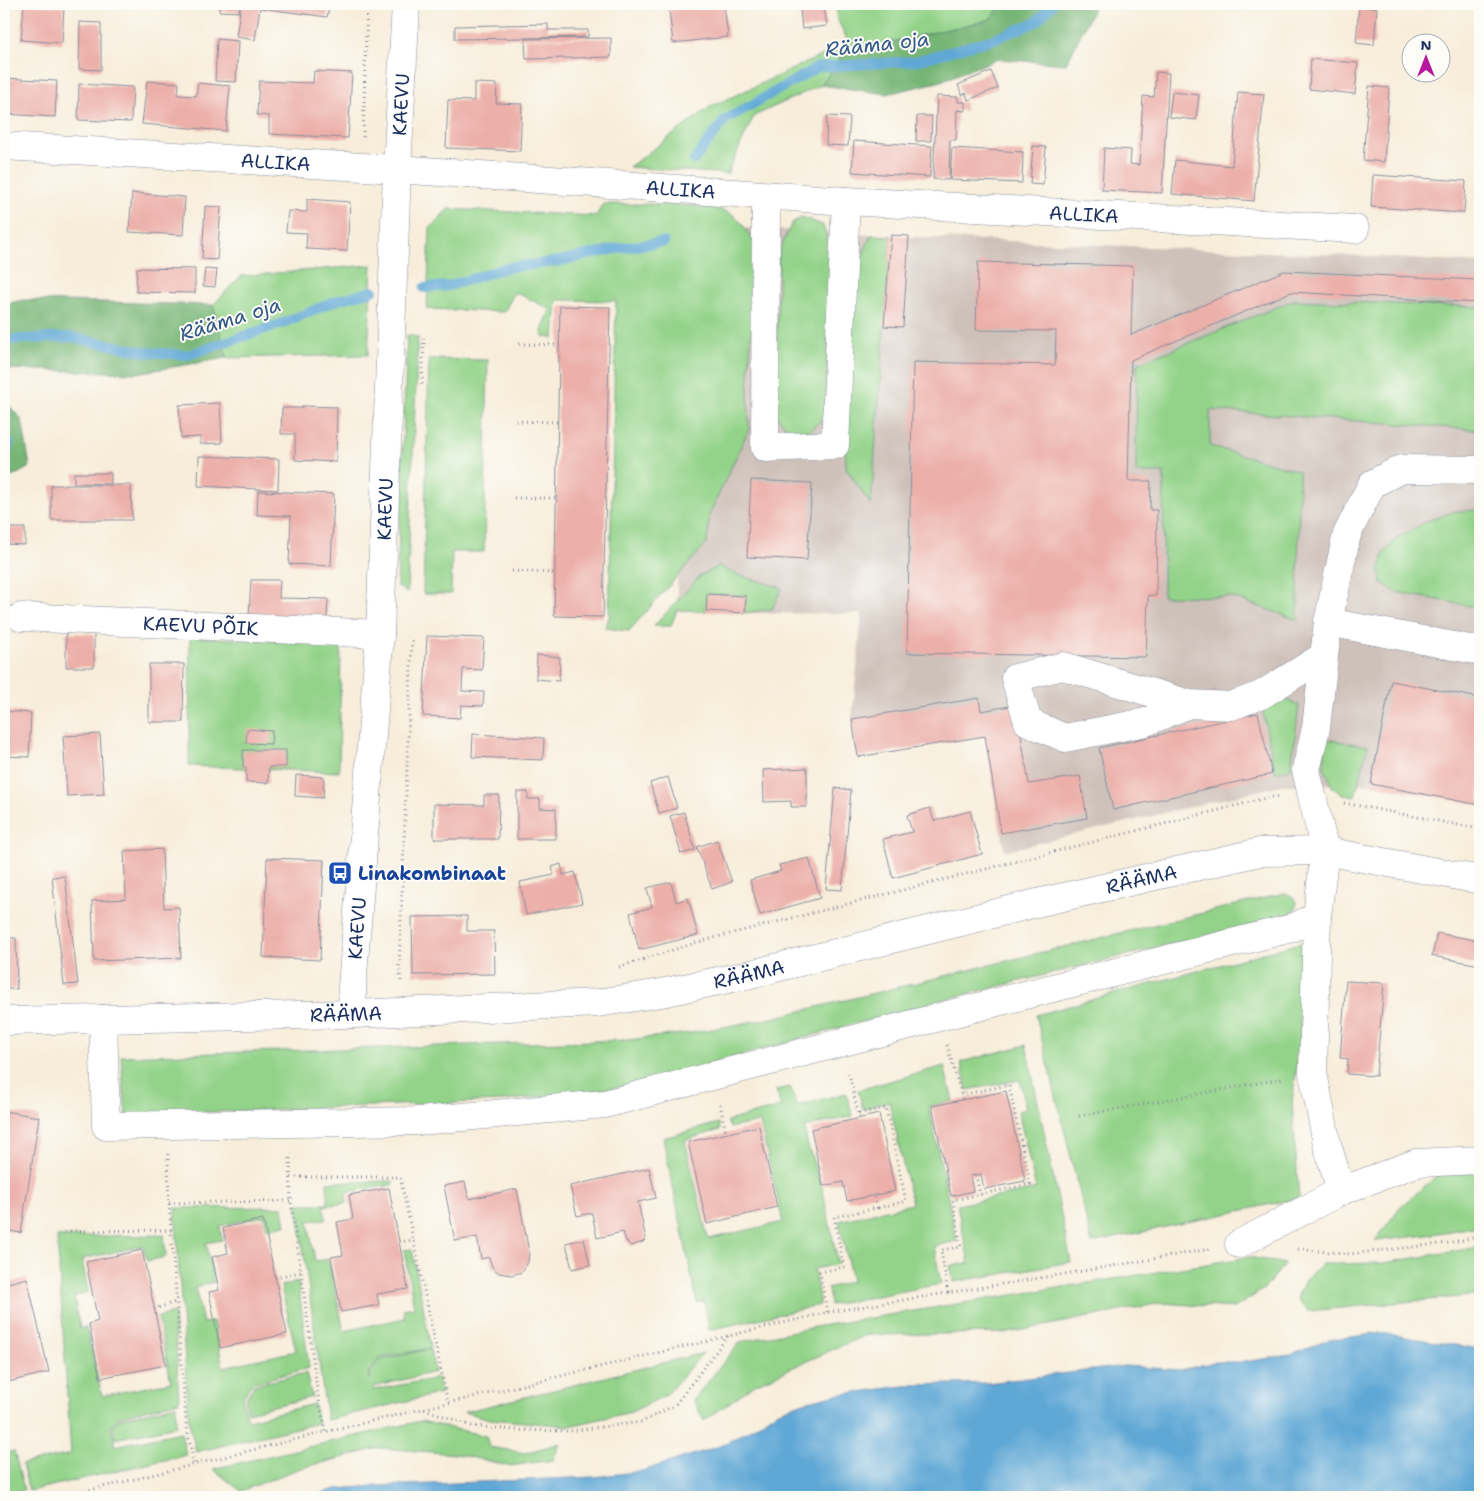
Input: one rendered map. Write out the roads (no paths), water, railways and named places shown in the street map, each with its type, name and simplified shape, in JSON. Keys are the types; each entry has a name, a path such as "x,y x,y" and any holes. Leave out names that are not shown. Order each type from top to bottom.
{"street":[{"name":"KAEVU","path":"352,1014 352,986 380,634 397,170 406,4"},
{"name":"ALLIKA","path":"4,146 362,167 846,201 1356,230"},
{"path":"766,196 764,448 834,445 846,201"},
{"path":"1341,1191 1327,1144 1313,1072 1317,916 1324,851 1306,770 1316,728 1328,622 1347,534 1372,484 1402,469 1480,470"},
{"name":"KAEVU PÕIK","path":"21,617 380,634"},
{"path":"1328,622 1480,651"},
{"path":"1189,704 1146,722 1065,738 1028,722 1015,678 1063,666 1189,704 1231,706 1261,694 1324,656"},
{"name":"RÄÄMA","path":"4,1021 352,1014 598,1003 661,993 747,975 1037,903 1260,852 1324,851 1480,880"},
{"path":"103,1019 106,1126 419,1121 605,1104 1292,928 1317,916"},
{"path":"1239,1244 1341,1191 1416,1163 1480,1160"}],"water":[{"path":"1381,1333 1480,1349 1480,1497 308,1497 336,1489 594,1477 642,1471 720,1446 746,1432 776,1412 804,1402 834,1395 912,1385 987,1383 1125,1366 1180,1370 1215,1362 1243,1362 1291,1355 1328,1340"}],"waterway":[{"name":"Rääma oja","path":"694,160 725,120 818,67 916,61 994,39 1036,22 1053,4"},
{"name":"Rääma oja","path":"424,288 449,286 505,268 554,262 620,248 664,242"},
{"name":"Rääma oja","path":"4,340 71,337 145,352 188,355 283,323 338,300 373,291"},
{"name":"Rääma oja","path":"4,436 9,442 6,454 4,455"}],"place":[{"name":"Linakombinaat","path":"340,873"}]}
